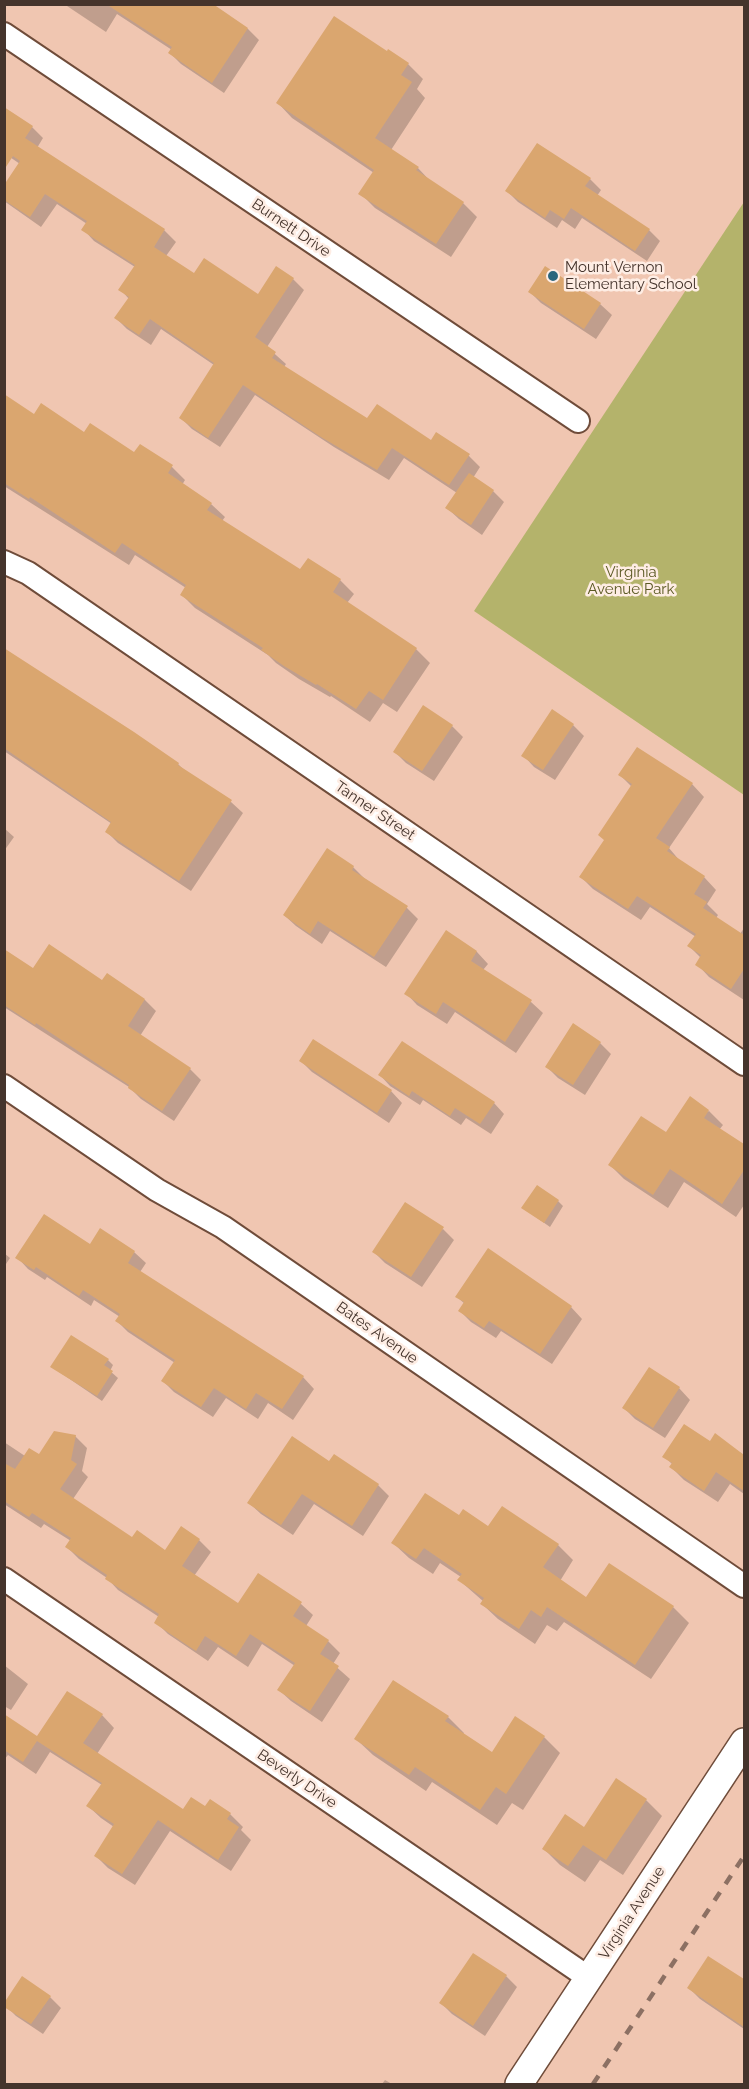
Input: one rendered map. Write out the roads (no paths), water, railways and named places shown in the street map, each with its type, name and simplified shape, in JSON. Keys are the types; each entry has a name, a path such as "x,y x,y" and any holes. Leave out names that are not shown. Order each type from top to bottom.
{"street":[{"name":"Burnett Drive","path":"4,34 578,421"},
{"name":"Tanner Street","path":"4,562 28,573 744,1064"},
{"name":"Bates Avenue","path":"4,1086 157,1190 223,1227 744,1586"},
{"name":"Beverly Drive","path":"4,1579 589,1978"},
{"name":"Virginia Avenue","path":"519,2085 744,1742"}],"railway":[{"path":"593,2084 744,1856"}],"place":[{"name":"Mount Vernon Elementary School","path":"553,276"}],"park label":[{"name":"Virginia Avenue Park","path":"631,580"}]}
